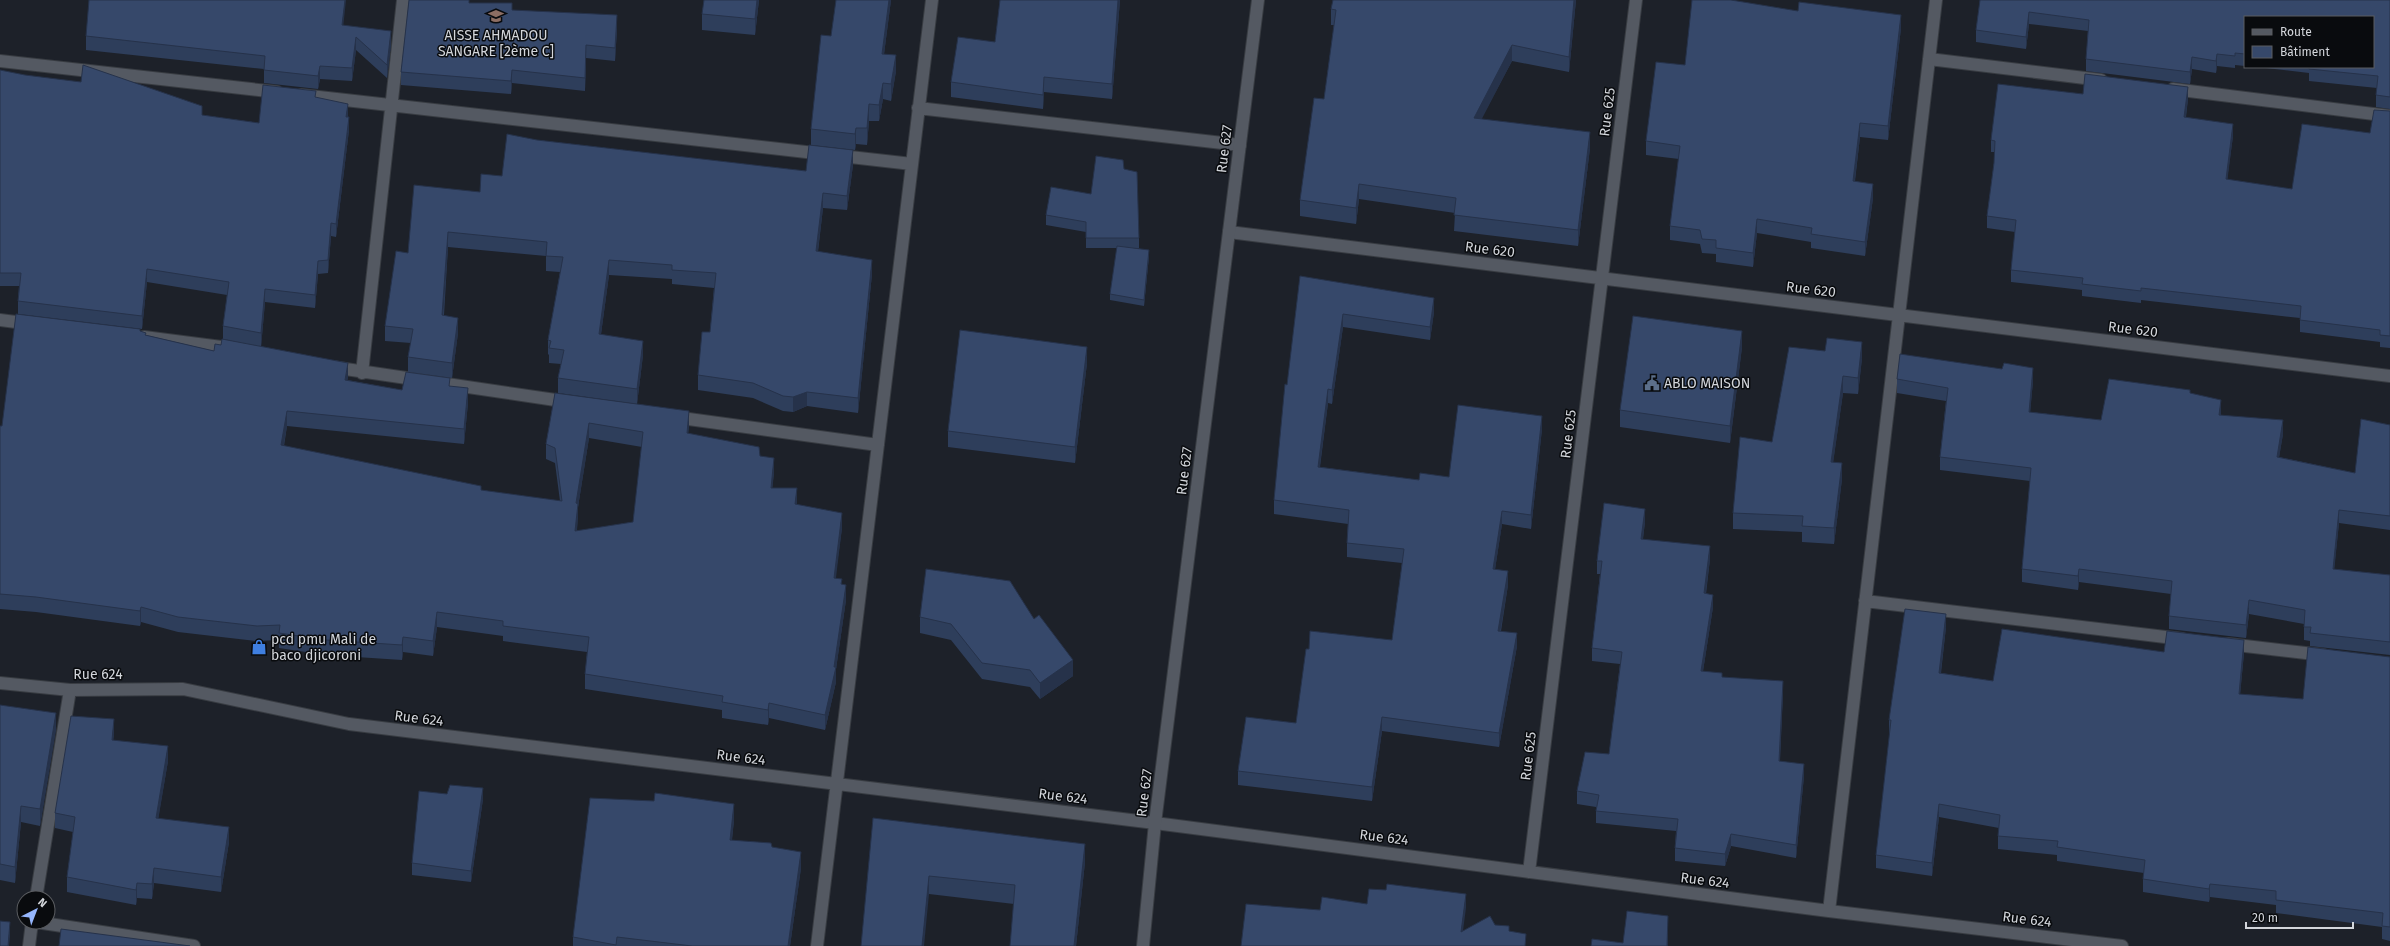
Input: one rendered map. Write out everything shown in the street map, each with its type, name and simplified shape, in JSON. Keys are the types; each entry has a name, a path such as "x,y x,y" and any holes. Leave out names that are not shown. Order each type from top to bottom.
{"street":[{"path":"362,373 403,0"},
{"path":"817,946 932,0"},
{"name":"Rue 627","path":"1143,946 1155,823 1258,0"},
{"name":"Rue 625","path":"1529,872 1636,0"},
{"path":"1829,911 1936,0"},
{"path":"1929,59 2116,82"},
{"path":"0,61 912,164"},
{"path":"2163,88 2390,116"},
{"path":"918,108 1240,145"},
{"name":"Rue 620","path":"1229,232 2390,376"},
{"path":"0,320 46,325"},
{"path":"130,335 238,350"},
{"path":"323,366 362,373 581,404"},
{"path":"659,414 878,445"},
{"path":"1865,602 2194,640"},
{"path":"2218,643 2335,657"},
{"name":"Rue 624","path":"0,683 70,690 183,689 349,724 1155,823 1829,911 2122,946"},
{"path":"37,890 70,690"},
{"path":"56,925 194,946"},
{"path":"29,946 31,930"}],"building":[{"path":"89,0 345,0 342,25 391,31 387,65 356,37 352,68 320,66 318,76 264,70 265,56 86,36"},
{"path":"409,0 469,0 469,3 512,3 512,10 617,15 615,48 586,45 585,78 512,70 511,81 401,72"},
{"path":"704,0 757,0 755,19 702,14"},
{"path":"836,0 889,0 882,54 896,55 891,84 883,83 879,105 869,104 867,128 856,128 855,134 811,129 821,35 831,36"},
{"path":"1000,0 1118,0 1112,84 1044,77 1043,95 951,82 958,37 995,42"},
{"path":"1333,0 1574,0 1569,57 1512,45 1474,118 1590,132 1578,230 1454,215 1456,198 1359,184 1356,208 1300,200 1314,98 1324,99 1336,10 1331,9"},
{"path":"1692,0 1731,0 1798,11 1799,2 1901,15 1888,126 1860,123 1853,181 1873,184 1865,242 1811,234 1812,228 1757,219 1753,253 1716,248 1716,240 1702,239 1700,230 1670,226 1680,146 1646,141 1656,62 1685,65"},
{"path":"1980,0 2390,0 2390,97 2376,95 2378,76 2309,69 2374,68 2374,16 2244,16 2244,54 2235,53 2235,56 2217,54 2216,61 2192,57 2190,72 2086,59 2089,20 2029,12 2026,37 1976,30"},
{"path":"83,65 202,106 202,115 259,123 263,85 316,91 315,97 348,104 346,117 349,117 336,224 331,223 328,260 318,261 315,295 265,289 261,333 223,326 229,282 147,269 142,316 18,301 21,273 0,273 0,70 25,75 81,82"},
{"path":"2085,74 2188,87 2184,117 2233,124 2226,179 2292,189 2302,124 2370,133 2374,110 2390,111 2390,336 2380,335 2380,330 2300,320 2301,306 2141,288 2141,291 2082,284 2083,278 2011,270 2016,220 1987,216 1994,163 1995,141 1991,140 1998,84 2083,94"},
{"path":"507,134 537,140 806,171 809,145 853,150 847,196 823,193 816,251 872,260 858,398 807,392 793,397 783,396 753,383 698,375 702,332 710,332 716,273 672,270 672,265 609,260 599,334 643,341 637,389 558,378 564,350 549,348 551,341 548,340 563,257 546,256 547,242 448,232 442,315 458,318 452,363 408,357 413,329 385,326 396,251 408,253 414,185 480,192 481,174 502,176"},
{"path":"1096,156 1123,160 1124,169 1137,172 1139,238 1086,238 1086,222 1046,215 1051,187 1091,194"},
{"path":"1117,246 1149,250 1144,300 1110,294"},
{"path":"1300,276 1434,298 1430,327 1343,314 1332,390 1328,389 1318,467 1419,480 1420,473 1449,477 1458,405 1542,416 1531,515 1502,511 1493,569 1508,571 1498,631 1517,633 1499,733 1382,717 1372,787 1238,771 1246,717 1296,723 1306,649 1309,649 1310,631 1392,640 1404,549 1347,543 1349,510 1274,500 1285,384 1287,385"},
{"path":"16,314 140,329 140,331 146,333 145,335 214,351 215,344 221,345 222,339 348,363 345,380 402,390 406,372 450,378 449,386 468,388 464,429 287,411 281,445 481,486 481,490 562,501 555,448 546,444 555,393 689,411 687,433 759,447 760,456 774,458 771,488 797,488 795,504 842,513 834,578 842,579 841,584 846,585 834,667 836,667 825,715 769,703 768,710 722,702 723,696 585,674 589,637 503,626 503,621 437,612 433,641 403,637 402,645 326,640 279,633 280,625 257,626 178,617 141,607 140,611 36,597 0,594 0,426 2,426","holes":["589,423 643,432 633,522 575,531 578,504 576,503"]},
{"path":"1633,316 1742,331 1730,426 1620,410"},
{"path":"960,330 1087,347 1075,447 948,431"},
{"path":"1827,338 1862,342 1858,378 1843,376 1831,462 1842,463 1834,528 1802,526 1803,516 1733,513 1740,437 1772,442 1789,347 1825,351"},
{"path":"1900,354 2002,369 2004,363 2033,368 2029,412 2101,420 2109,379 2190,390 2190,393 2221,400 2219,415 2283,420 2277,457 2355,473 2361,419 2390,425 2390,516 2339,510 2333,569 2390,575 2390,642 2310,633 2311,627 2304,627 2305,610 2249,600 2246,625 2169,616 2172,581 2079,569 2078,576 2022,569 2031,468 1940,457 1948,388 1897,379"},
{"path":"1604,503 1645,509 1641,539 1710,546 1704,593 1713,595 1701,671 1722,673 1722,677 1783,681 1779,761 1804,764 1796,845 1731,834 1725,854 1675,848 1678,819 1596,811 1599,795 1577,791 1585,752 1609,754 1622,652 1592,648 1602,561 1597,561"},
{"path":"926,569 1010,581 1034,619 1039,615 1073,660 1040,683 1030,670 982,663 951,624 920,617"},
{"path":"1905,609 1946,614 1939,673 1993,681 2002,629 2164,652 2167,631 2244,640 2239,694 2303,699 2308,647 2390,657 2390,927 2382,926 2383,913 2276,900 2276,891 2210,884 2209,889 2143,879 2145,860 2057,847 2058,841 1998,836 2000,815 1939,804 1932,863 1876,855 1891,720 1889,720"},
{"path":"0,705 56,713 40,809 21,806 15,867 0,864"},
{"path":"71,716 114,719 112,740 168,746 156,818 229,827 221,877 154,868 152,884 137,883 136,890 67,877 75,817 55,813"},
{"path":"450,785 483,788 471,871 412,863 419,791 447,794"},
{"path":"655,793 734,804 730,840 771,843 772,847 801,852 788,946 692,946 617,937 616,945 573,937 590,798 654,801"},
{"path":"873,818 1085,844 1074,946 1010,946 1015,885 929,876 922,946 861,946"},
{"path":"1387,884 1466,894 1461,932 1490,916 1495,925 1509,926 1509,931 1526,934 1525,946 1241,946 1246,904 1320,910 1322,897 1367,904 1369,889 1386,890"},
{"path":"1627,911 1668,916 1667,946 1591,946 1592,939 1623,943"},
{"path":"0,921 10,922 8,946 0,946"},
{"path":"61,929 190,946 59,946"}],"place":[{"name":"AISSE AHMADOU SANGARE [2ème C]","path":"496,16"},
{"name":"ABLO MAISON","path":"1652,383"},
{"name":"pcd pmu Mali de baco djicoroni","path":"259,647"}]}
